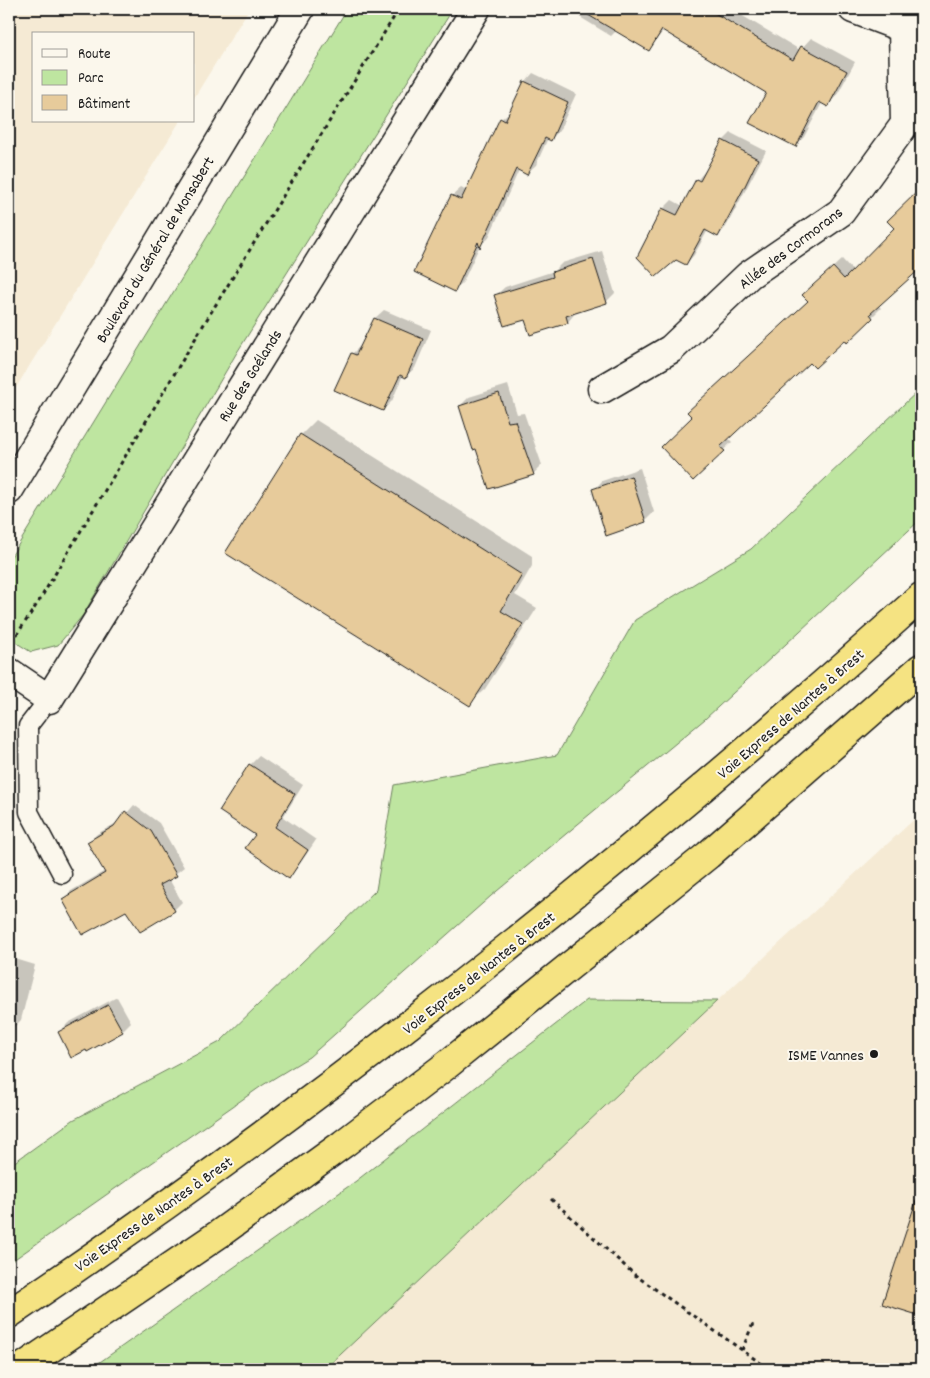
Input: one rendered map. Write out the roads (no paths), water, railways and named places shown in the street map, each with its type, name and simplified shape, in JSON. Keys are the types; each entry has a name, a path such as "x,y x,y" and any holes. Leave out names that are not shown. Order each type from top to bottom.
{"highway":[{"name":"Voie Express de Nantes à Brest","path":"9,1314 195,1185 312,1100 470,979 672,815 806,701 921,597"},
{"path":"20,1369 219,1234 343,1144 448,1064 708,854 921,668"}],"street":[{"name":"Boulevard du Général de Monsabert","path":"9,490 300,9"},
{"name":"Rue des Goélands","path":"49,700 476,9"},
{"path":"853,9 912,18"},
{"name":"Allée des Cormorans","path":"602,389 671,349 749,275 841,212 905,124 912,18"},
{"path":"9,672 49,700"}],"lane":[{"path":"49,700 28,726 28,812 62,874"}],"place":[{"name":"ISME Vannes","path":"874,1054"}]}
